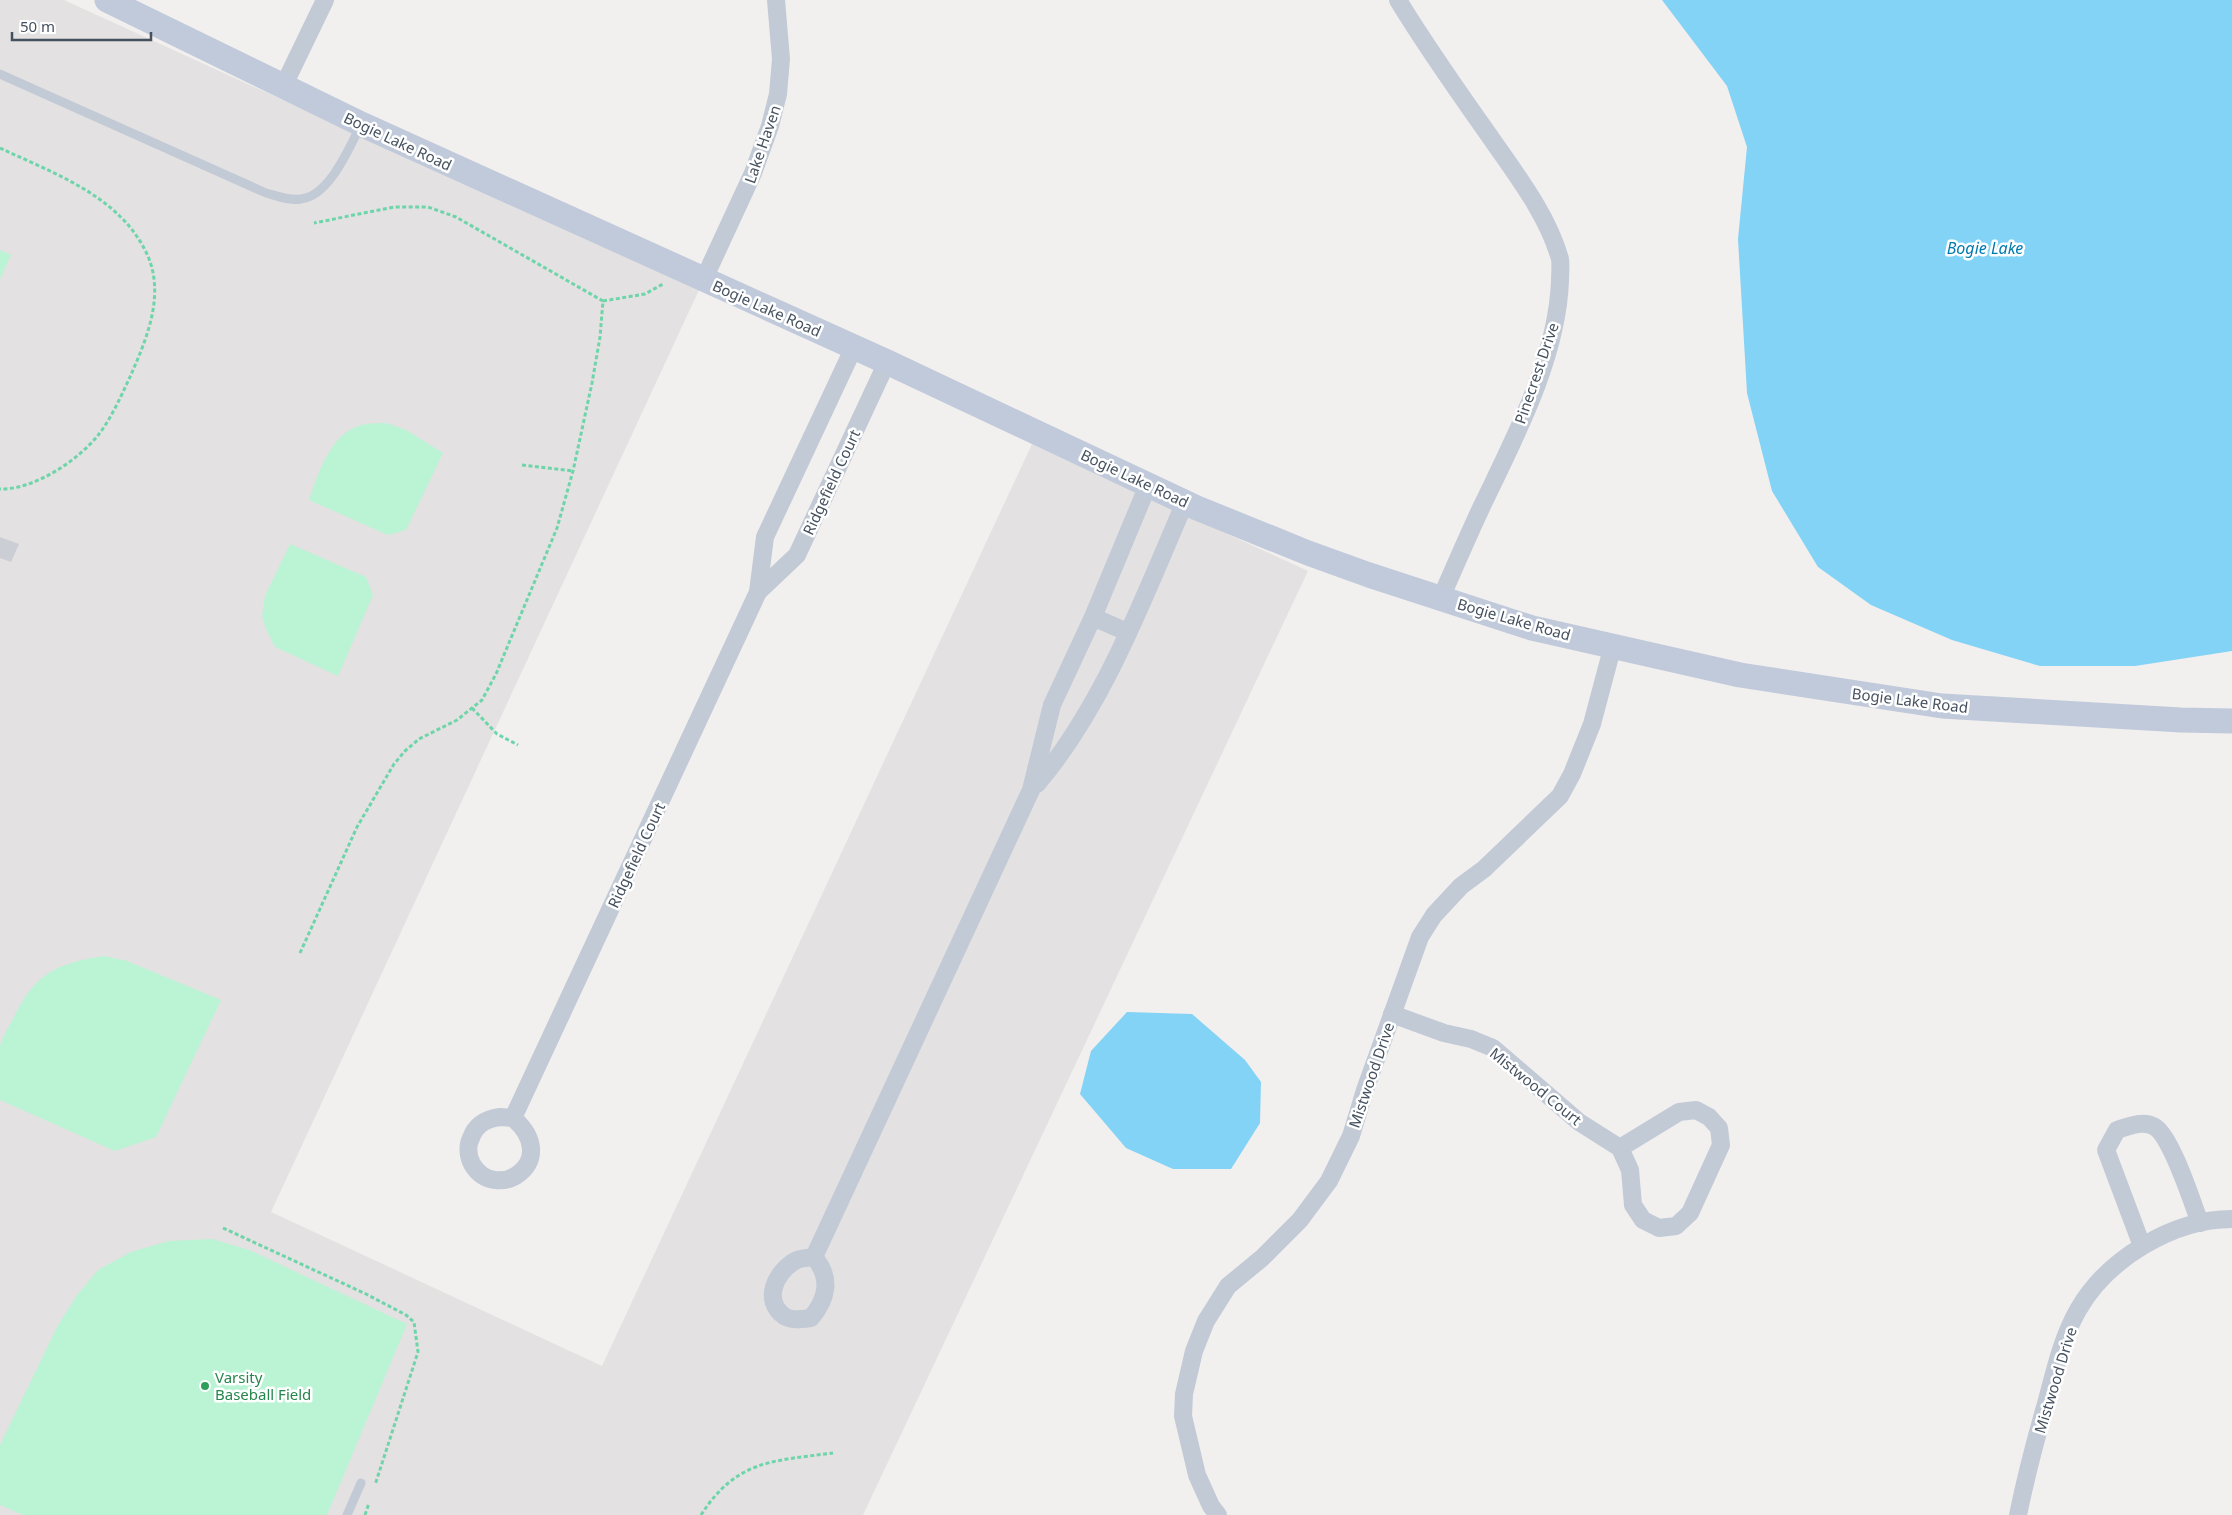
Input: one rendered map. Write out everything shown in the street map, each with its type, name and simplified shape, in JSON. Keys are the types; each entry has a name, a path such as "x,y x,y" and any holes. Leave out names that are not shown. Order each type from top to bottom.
{"main road":[{"name":"Bogie Lake Road","path":"107,0 361,124 854,346 1185,502 1308,553 1532,628 1740,675 1942,706 2181,720 2232,721"}],"street":[{"path":"284,85 325,0"},
{"name":"Lake Haven","path":"695,275 754,172 770,126 778,94 781,59 776,0"},
{"name":"Pinecrest Drive","path":"1398,0 1422,39 1518,177 1551,233 1560,261 1559,294 1554,329 1541,369 1514,438 1471,528 1441,598"},
{"name":"Ridgefield Court","path":"513,1118 758,592 765,537 854,346"},
{"name":"Ridgefield Court","path":"758,592 797,555 887,362"},
{"path":"814,1257 1032,790 1052,705 1093,617 1148,485"},
{"path":"1032,790 1056,762 1081,724 1104,683 1185,502"},
{"path":"1093,617 1127,632"},
{"name":"Mistwood Drive","path":"1218,1515 1211,1506 1197,1475 1183,1416 1184,1394 1194,1351 1206,1321 1228,1286 1262,1258 1300,1220 1329,1181 1350,1136 1420,937 1434,915 1461,886 1484,869 1560,796 1572,774 1592,724 1613,645"},
{"name":"Mistwood Court","path":"1392,1014 1444,1032 1471,1038 1493,1048 1579,1122 1620,1148"},
{"path":"1696,1110 1709,1117 1719,1128 1722,1145 1690,1214 1676,1226 1659,1228 1643,1220 1633,1205 1630,1170 1620,1148 1679,1112 1696,1110"},
{"path":"2142,1246 2106,1150 2117,1130 2138,1123 2155,1127 2168,1141 2200,1223"},
{"name":"Mistwood Drive","path":"2018,1515 2025,1480 2064,1340 2078,1309 2103,1277 2127,1255 2142,1246 2159,1237 2211,1219 2232,1219"}],"lane":[{"path":"0,74 266,193 286,199 302,199 318,191 334,176 361,124"},
{"path":"348,1515 361,1483"}],"path":[{"path":"0,148 65,179 114,210 135,233 147,255 154,278 151,322 120,397 99,434 75,458 35,482 17,488 0,489"},
{"path":"314,224 394,207 428,207 456,216 603,301 645,294 695,275"},
{"path":"300,954 357,827 394,764 404,751 419,738 458,720 482,700 496,674 557,528 573,471 600,338 603,301"},
{"path":"522,465 573,471"},
{"path":"472,708 497,734 518,745"},
{"path":"223,1228 366,1294 406,1315 414,1322 418,1352 374,1490"},
{"path":"701,1515 710,1501 744,1470 764,1463 834,1453"},
{"path":"365,1515 371,1498"}],"shaded area":[{"path":"0,0 64,0 699,290 271,1212 602,1366 1032,444 1308,571 863,1515 0,1515"}],"green space":[{"path":"0,250 11,255 0,279"},
{"path":"386,423 406,430 443,453 406,530 388,535 309,500 328,453 344,434 367,424"},
{"path":"290,544 366,577 373,595 338,676 275,647 266,629 262,616 265,596"},
{"path":"104,956 127,961 221,1000 156,1137 115,1151 0,1100 0,1046 20,1005 29,992 48,974 59,968"},
{"name":"Varsity Baseball Field","path":"212,1239 249,1250 407,1324 327,1515 23,1515 0,1505 0,1445 57,1327 77,1295 98,1270 131,1252 169,1241"}],"water":[{"name":"Bogie Lake","path":"1662,0 2232,0 2232,651 2135,666 2040,666 1952,640 1871,605 1818,567 1772,491 1747,393 1738,239 1747,147 1727,86"},
{"path":"1127,1012 1192,1014 1245,1060 1261,1082 1260,1123 1231,1169 1173,1169 1126,1148 1080,1094 1091,1051"}],"building":[{"path":"0,537 19,544 11,562 0,558"}],"place":[{"name":"Varsity Baseball Field","path":"205,1386"}]}
